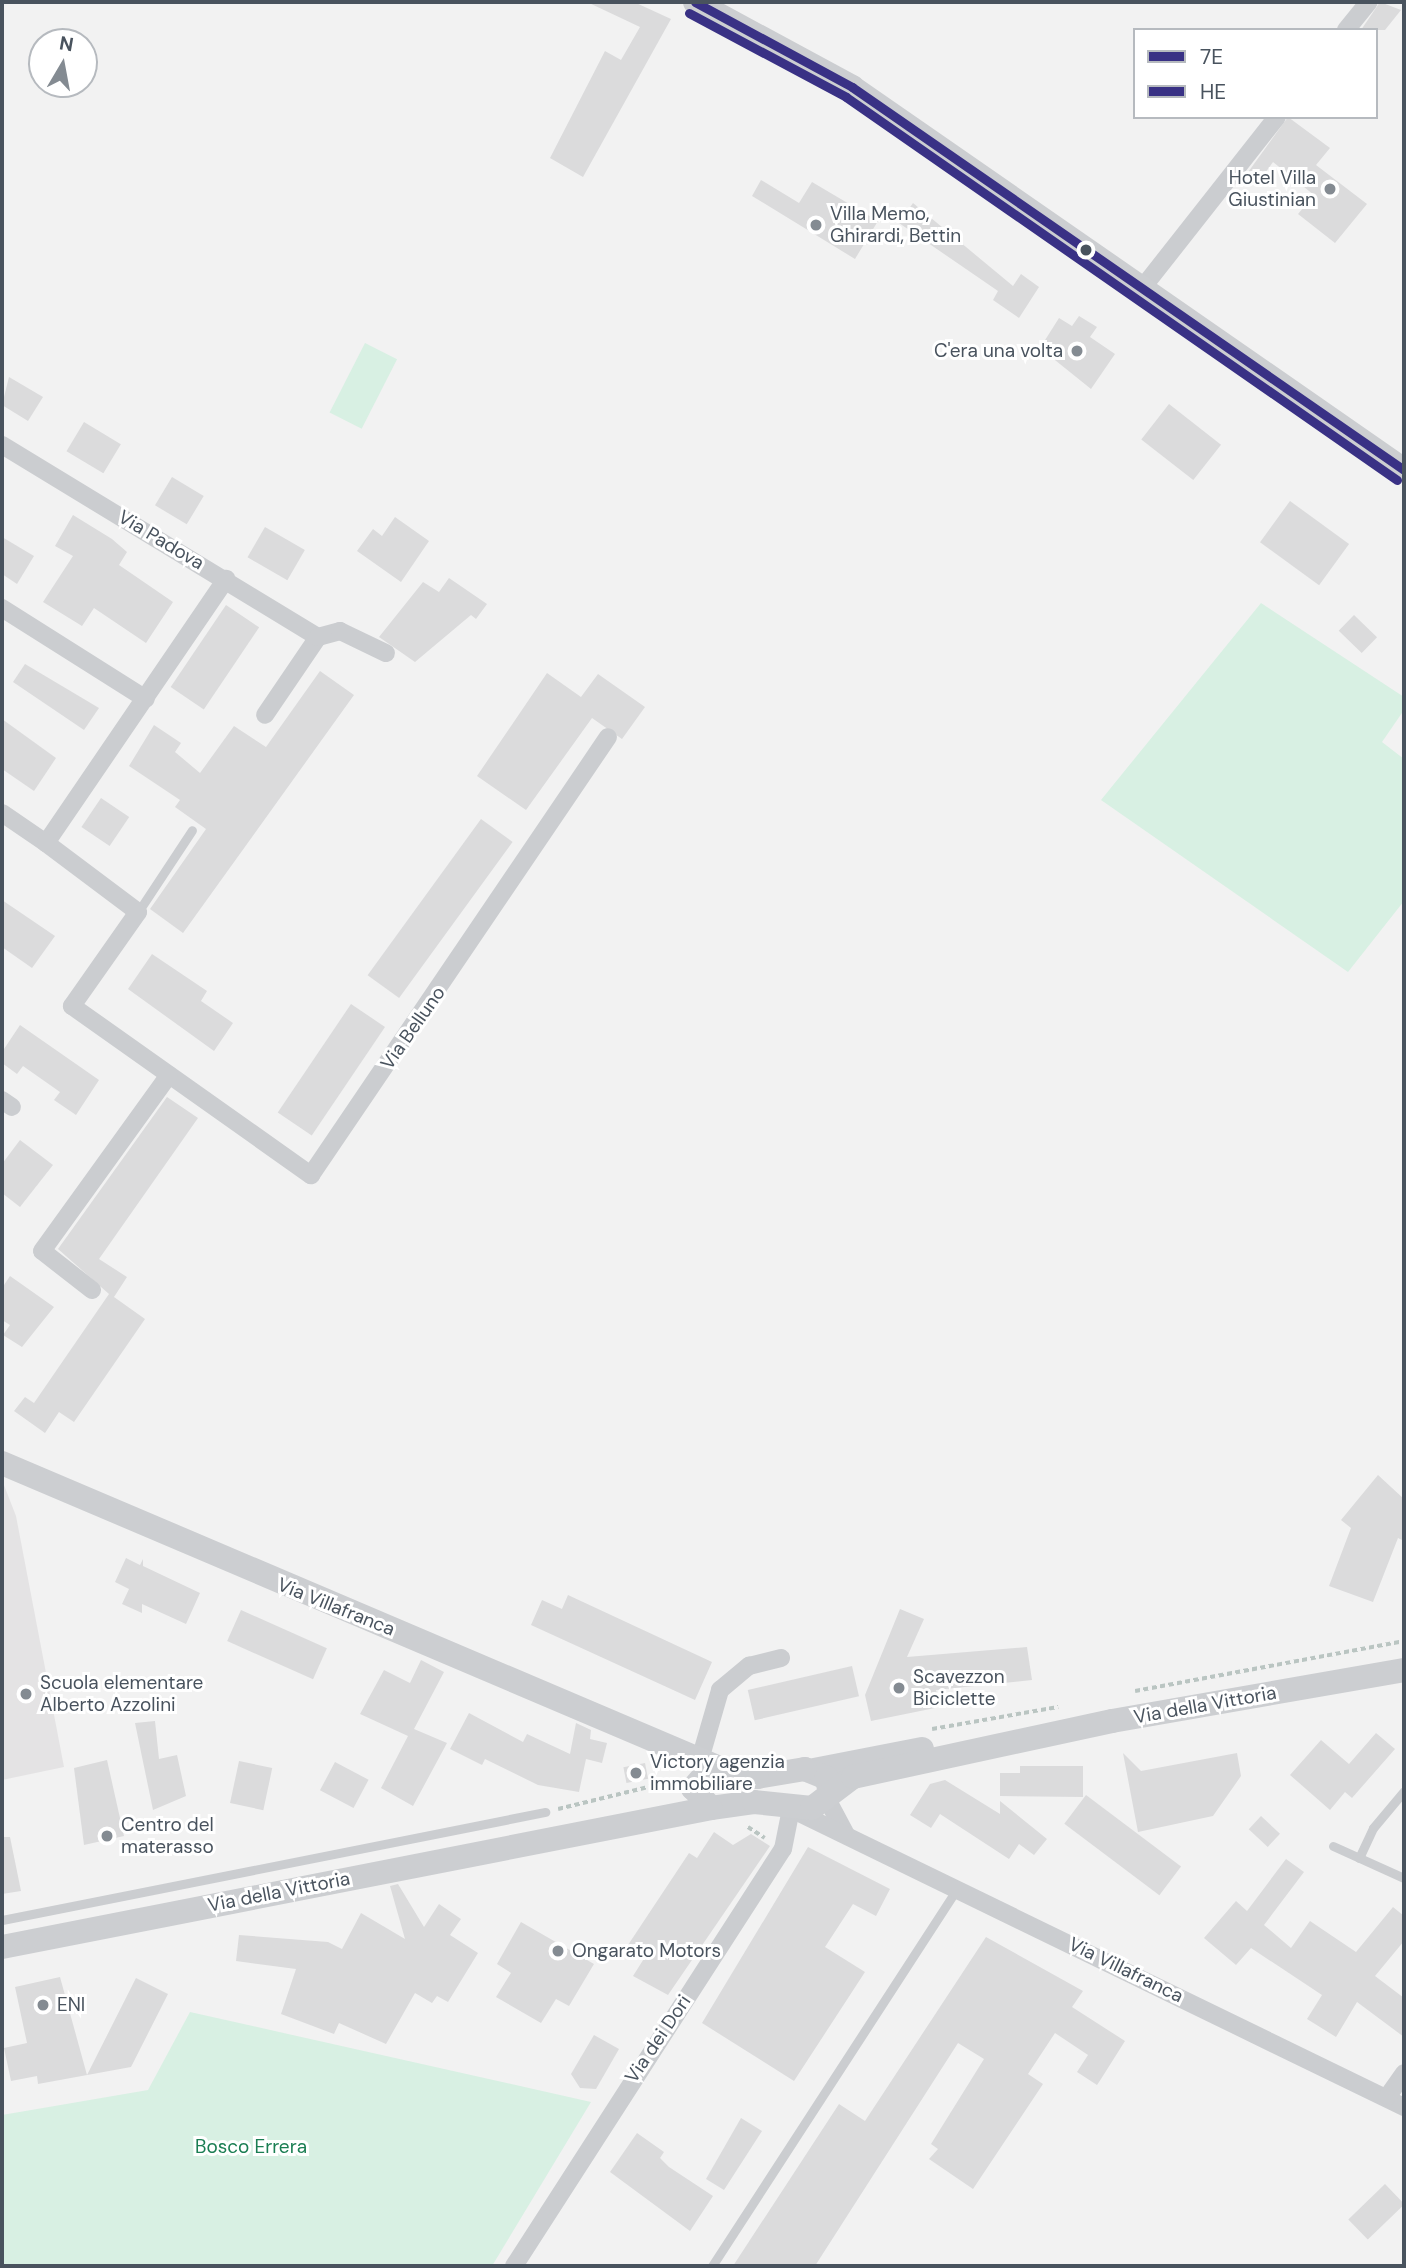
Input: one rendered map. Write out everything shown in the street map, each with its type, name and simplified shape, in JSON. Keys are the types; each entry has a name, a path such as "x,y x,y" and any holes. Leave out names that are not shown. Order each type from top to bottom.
{"main road":[{"path":"695,2 852,86 1140,291 1404,470"},
{"name":"Via Villafranca","path":"2,1463 701,1756 729,1772"},
{"name":"Via della Vittoria","path":"2,1947 556,1836 711,1808 754,1802 791,1809 812,1808 853,1777 1006,1744 1404,1670"},
{"name":"Via della Vittoria","path":"556,1836 694,1784 700,1773 729,1772 757,1777 814,1770 872,1755 1006,1744"},
{"path":"673,1746 711,1808"},
{"path":"814,1770 827,1779 828,1796"}],"street":[{"path":"1348,28 1369,2"},
{"path":"1140,291 1275,119"},
{"name":"Via Padova","path":"2,445 318,637"},
{"path":"46,843 226,579"},
{"path":"2,608 146,699"},
{"path":"265,715 318,637 340,631 386,653"},
{"name":"Via Belluno","path":"138,912 72,1006 311,1175 608,737"},
{"path":"2,813 138,912"},
{"path":"92,1290 42,1251 169,1075"},
{"path":"701,1756 720,1690 749,1666 781,1658"},
{"path":"828,1796 846,1834"},
{"name":"Via Villafranca","path":"791,1809 1388,2096 1404,2107"},
{"name":"Via dei Dori","path":"514,2266 783,1849 791,1809"},
{"path":"1388,2096 1404,2073"}],"lane":[{"path":"138,912 192,830"},
{"path":"1359,1858 1373,1828 1404,1791"},
{"path":"2,1920 545,1812"},
{"path":"1333,1846 1404,1878"},
{"path":"712,2266 957,1889"}],"path":[{"path":"1131,1692 1404,1641"},
{"path":"1037,1711 1064,1706"}],"shaded area":[{"name":"Scuola elementare Alberto Azzolini","path":"2,1480 16,1516 64,1767 2,1780"}],"green space":[{"path":"365,343 397,359 362,429 330,412"},
{"path":"1261,603 1404,697 1404,710 1382,742 1404,759 1404,901 1348,972 1101,800"},
{"name":"Bosco Errera","path":"190,2012 591,2102 492,2266 2,2266 2,2115 148,2090"}],"building":[{"path":"587,2 634,2 671,19 583,177 550,158 605,51 621,60 640,27"},
{"path":"1380,2 1401,10 1385,30 1362,28"},
{"path":"1287,119 1291,119 1330,148 1316,165 1367,204 1335,243 1298,214 1314,195 1273,162 1257,184 1246,175"},
{"name":"Villa Memo, Ghirardi, Bettin","path":"761,180 799,203 812,182 878,221 855,259 752,196"},
{"path":"913,203 1013,286 1021,274 1039,287 1019,318 993,300 998,291 899,223"},
{"name":"C'era una volta","path":"1079,316 1097,327 1090,337 1115,354 1091,389 1040,348 1059,318 1072,326"},
{"path":"9,377 43,397 28,421 2,405"},
{"path":"1169,404 1221,445 1193,480 1141,439"},
{"path":"84,422 121,444 103,473 66,451"},
{"path":"172,477 204,496 187,524 155,505"},
{"path":"1290,501 1349,544 1319,585 1260,542"},
{"path":"73,515 112,539 127,552 119,565 173,602 146,643 94,608 82,626 43,602 73,556 55,546"},
{"path":"395,517 429,541 401,582 357,551 373,529 382,536"},
{"path":"265,527 305,550 287,580 247,557"},
{"path":"2,537 34,556 17,584 2,574"},
{"path":"449,578 487,604 476,619 471,615 415,662 379,637 423,582 439,592"},
{"path":"226,605 259,627 204,709 171,687"},
{"path":"1354,615 1377,637 1362,653 1339,631"},
{"path":"25,664 99,708 84,730 13,682"},
{"path":"320,671 354,695 183,933 150,909 206,829 175,807 180,800 129,766 154,725 181,743 175,752 200,773 234,726 266,747"},
{"path":"547,673 581,697 598,674 645,707 622,739 592,718 526,810 477,776"},
{"path":"2,719 56,758 34,791 2,769"},
{"path":"101,798 129,817 110,846 81,827"},
{"path":"481,819 513,842 399,998 368,975"},
{"path":"2,900 55,936 32,968 2,947"},
{"path":"152,954 207,991 201,1001 233,1023 214,1051 128,989"},
{"path":"351,1004 385,1027 312,1136 278,1113"},
{"path":"20,1025 99,1080 76,1115 54,1100 60,1092 23,1066 17,1074 2,1063 2,1052"},
{"path":"167,1097 198,1118 99,1259 127,1277 114,1297 145,1319 74,1422 59,1412 45,1433 14,1411 25,1397 34,1403 109,1294 58,1249"},
{"path":"20,1140 53,1165 20,1207 2,1193 2,1164"},
{"path":"10,1276 54,1307 22,1347 3,1335 10,1325 2,1320 2,1288"},
{"path":"1378,1475 1404,1499 1404,1541 1398,1538 1373,1602 1329,1586 1351,1528 1341,1520"},
{"path":"126,1558 140,1565 143,1559 143,1566 200,1593 186,1624 142,1604 142,1613 122,1604 129,1589 115,1582"},
{"path":"568,1595 712,1662 695,1700 531,1625 542,1600 562,1609"},
{"path":"900,1609 924,1619 907,1657 1027,1647 1032,1680 936,1690 940,1707 871,1721 865,1695"},
{"path":"241,1610 327,1648 313,1679 227,1641"},
{"path":"421,1660 444,1672 414,1729 447,1743 413,1806 381,1788 408,1736 360,1714 384,1670 410,1683"},
{"path":"852,1666 859,1696 755,1720 748,1690"},
{"path":"469,1713 523,1742 527,1734 570,1754 576,1723 591,1730 590,1739 607,1743 602,1763 586,1759 579,1792 538,1785 485,1759 482,1765 450,1749"},
{"path":"155,1721 159,1759 177,1755 186,1796 153,1810 135,1723"},
{"path":"1376,1733 1395,1749 1352,1798 1345,1792 1330,1810 1290,1775 1321,1740 1349,1764"},
{"path":"1123,1753 1141,1771 1237,1753 1241,1776 1213,1816 1138,1832"},
{"path":"107,1760 124,1836 84,1845 74,1768"},
{"path":"239,1761 272,1768 263,1810 230,1803"},
{"path":"335,1762 369,1780 354,1808 320,1790"},
{"name":"Victory agenzia immobiliare","path":"645,1763 648,1779 626,1783 623,1767"},
{"path":"1020,1766 1083,1766 1083,1797 1000,1796 1000,1773 1020,1773"},
{"path":"945,1780 1000,1814 1000,1801 1047,1839 1034,1855 1019,1844 1009,1859 940,1814 931,1828 910,1815 930,1784"},
{"path":"1086,1795 1181,1867 1159,1895 1064,1824"},
{"path":"1261,1816 1280,1834 1268,1847 1249,1829"},
{"path":"714,1832 733,1845 751,1834 770,1846 668,1995 633,1976 645,1957 628,1945 689,1853 697,1858"},
{"path":"2,1837 10,1837 21,1891 2,1894"},
{"path":"808,1847 890,1889 876,1916 853,1904 825,1947 865,1972 794,2081 702,2023"},
{"path":"1286,1859 1304,1872 1264,1925 1291,1948 1310,1921 1356,1952 1393,1907 1404,1916 1404,1941 1375,1976 1404,1998 1404,2037 1357,2002 1336,2037 1307,2019 1322,1995 1251,1948 1236,1965 1204,1938 1236,1901 1247,1911"},
{"path":"398,1884 424,1927 439,1904 461,1919 450,1935 478,1953 448,2002 437,1996 432,2003 415,1993 386,2044 339,2023 334,2034 281,2014 296,1969 236,1961 239,1935 328,1942 342,1949 361,1913 405,1939 390,1886"},
{"path":"521,1922 594,1964 569,2006 556,1999 541,2023 496,1997 511,1973 497,1964"},
{"path":"986,1937 1083,1991 1072,2007 1125,2041 1097,2085 1077,2072 1088,2055 1055,2033 1028,2074 1043,2084 973,2189 929,2159 938,2149 931,2144 984,2059 958,2043 815,2266 733,2266 839,2104 865,2121"},
{"path":"60,1977 87,2075 136,1978 168,1994 131,2067 38,2084 37,2076 11,2081 4,2048 27,2043 15,1987"},
{"path":"594,2035 619,2049 596,2089 580,2088 571,2074"},
{"path":"741,2118 762,2131 724,2190 706,2179"},
{"path":"637,2133 664,2152 660,2158 669,2167 713,2196 690,2231 610,2172"},
{"path":"1385,2184 1404,2205 1368,2240 1348,2219"}],"transit line":[{"name":"7E","path":"695,2 852,87 1404,470"},
{"name":"HE","path":"689,13 846,97 1397,480"}],"place":[{"name":"Hotel Villa Giustinian","path":"1330,189"},
{"name":"Villa Memo, Ghirardi, Bettin","path":"816,225"},
{"name":"C'era una volta","path":"1077,351"},
{"name":"Scavezzon Biciclette","path":"899,1688"},
{"name":"Scuola elementare Alberto Azzolini","path":"26,1694"},
{"name":"Victory agenzia immobiliare","path":"636,1773"},
{"name":"Centro del materasso","path":"107,1836"},
{"name":"Ongarato Motors","path":"558,1951"},
{"name":"ENI","path":"43,2005"}]}
